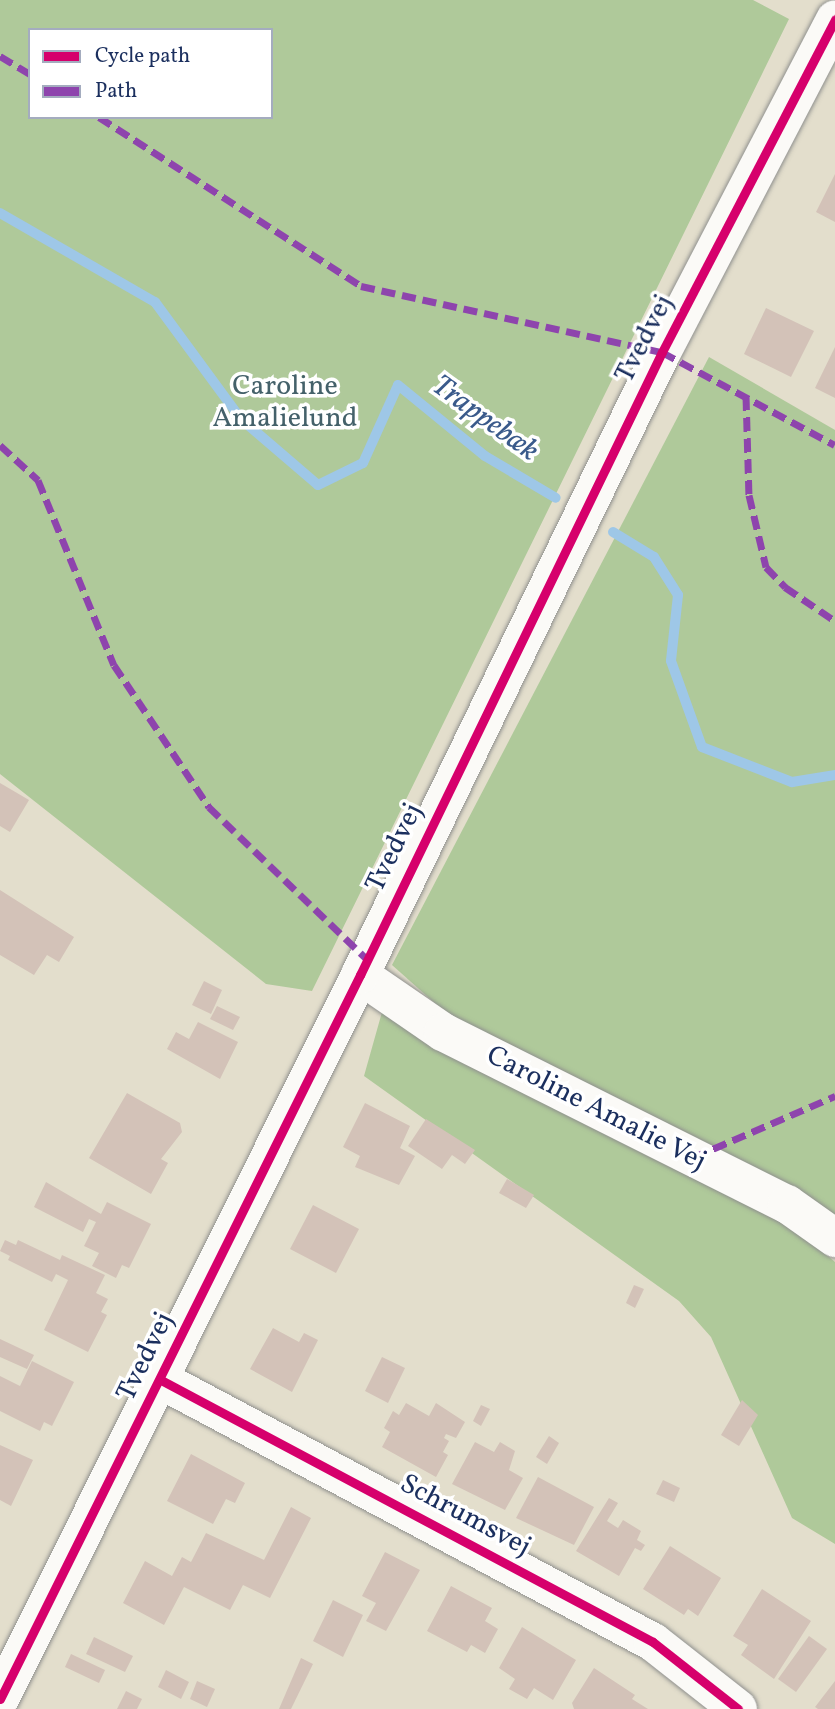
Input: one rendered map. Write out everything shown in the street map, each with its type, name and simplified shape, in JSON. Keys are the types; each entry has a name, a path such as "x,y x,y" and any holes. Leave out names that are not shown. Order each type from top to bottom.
{"street":[{"name":"Tvedvej","path":"0,1699 360,975 663,352 835,19"},
{"name":"Caroline Amalie Vej","path":"360,975 443,1032 787,1204 835,1238"},
{"name":"Schrumsvej","path":"160,1380 653,1642 738,1709"}],"green space":[{"name":"Caroline Amalielund","path":"0,0 753,0 789,19 312,991 266,984 0,774"},
{"path":"709,357 835,430 835,1220 456,1022 392,965"},
{"path":"384,1005 780,1215 835,1262 835,1544 792,1518 711,1337 679,1301 364,1076"}],"building":[{"path":"835,174 835,222 816,212"},
{"path":"766,308 814,331 791,377 744,354"},
{"path":"835,347 835,398 815,388"},
{"path":"0,783 29,800 10,832 0,826"},
{"path":"0,890 74,937 59,962 47,955 34,975 0,955"},
{"path":"204,981 222,990 211,1014 192,1005"},
{"path":"217,1006 240,1017 233,1030 210,1019"},
{"path":"198,1022 238,1042 220,1079 167,1049 176,1032 189,1039"},
{"path":"127,1093 180,1123 182,1132 161,1159 168,1163 151,1194 89,1158"},
{"path":"365,1103 410,1126 400,1148 415,1156 399,1185 355,1167 360,1156 343,1147"},
{"path":"426,1119 475,1150 465,1164 452,1155 442,1169 408,1146"},
{"path":"507,1179 534,1195 526,1208 499,1193"},
{"path":"46,1182 101,1214 107,1202 151,1224 129,1268 122,1265 116,1278 92,1266 99,1253 84,1246 96,1222 89,1219 83,1232 34,1207"},
{"path":"313,1205 359,1229 336,1273 290,1249"},
{"path":"5,1240 16,1245 18,1240 60,1260 62,1255 105,1275 96,1293 108,1299 101,1312 107,1315 88,1352 44,1330 68,1280 56,1274 52,1282 8,1260 10,1256 0,1251"},
{"path":"634,1285 644,1289 635,1308 626,1303"},
{"path":"273,1328 299,1342 304,1333 318,1340 292,1392 250,1369"},
{"path":"0,1339 34,1355 27,1369 0,1357"},
{"path":"382,1357 405,1368 388,1403 365,1391"},
{"path":"32,1361 74,1382 52,1426 44,1422 40,1431 0,1411 0,1376 20,1386"},
{"path":"742,1400 758,1415 739,1446 721,1435"},
{"path":"406,1403 429,1416 436,1403 465,1422 456,1438 446,1434 444,1438 449,1441 443,1452 448,1455 436,1477 382,1447 390,1432 384,1428 393,1411 399,1415"},
{"path":"481,1405 490,1409 481,1426 473,1421"},
{"path":"549,1436 559,1443 547,1464 536,1457"},
{"path":"475,1442 494,1452 500,1442 515,1451 509,1470 523,1478 505,1510 452,1484"},
{"path":"0,1445 33,1460 11,1506 0,1500"},
{"path":"191,1454 245,1483 235,1503 226,1499 213,1524 167,1501"},
{"path":"538,1477 594,1507 574,1545 516,1518"},
{"path":"663,1480 680,1488 674,1502 656,1494"},
{"path":"609,1498 618,1503 607,1521 618,1528 623,1520 641,1531 637,1540 645,1545 641,1551 635,1548 619,1576 576,1551"},
{"path":"291,1507 311,1518 270,1598 243,1585 230,1610 184,1587 164,1625 123,1603 145,1561 172,1576 182,1557 191,1562 206,1533 264,1560"},
{"path":"670,1546 721,1578 698,1616 688,1609 684,1615 643,1589"},
{"path":"385,1552 420,1570 386,1631 366,1621 376,1603 362,1596"},
{"path":"451,1586 492,1608 485,1621 498,1629 485,1653 471,1645 467,1652 427,1631"},
{"path":"762,1589 811,1621 774,1679 741,1655 748,1645 733,1636"},
{"path":"333,1600 363,1615 343,1657 313,1641"},
{"path":"522,1627 576,1660 553,1700 534,1688 527,1699 509,1689 515,1679 499,1668"},
{"path":"809,1636 827,1649 796,1692 778,1679"},
{"path":"94,1637 133,1656 125,1672 86,1654"},
{"path":"71,1654 105,1670 99,1683 65,1667"},
{"path":"301,1658 313,1664 291,1709 279,1709"},
{"path":"594,1668 635,1695 632,1699 648,1709 574,1709 572,1703"},
{"path":"166,1670 189,1682 181,1699 158,1687"},
{"path":"197,1681 215,1689 207,1707 190,1699"},
{"path":"835,1681 835,1709 815,1707"},
{"path":"126,1691 142,1699 137,1709 117,1709"}],"waterway":[{"name":"Trappebæk","path":"0,213 155,302 241,419 318,485 363,463 398,385 485,456 556,498"},
{"name":"Trappebæk","path":"613,532 654,557 678,595 671,661 702,747 792,782 835,775"}],"marked path":[{"path":"0,56 28,73"},
{"path":"102,119 361,286 662,352 835,445"},
{"path":"746,396 749,495 766,567 785,587 835,621"},
{"path":"0,445 38,480 114,665 209,807 366,958"},
{"path":"694,1157 835,1096"}],"cycle path":[{"path":"0,1699 360,975 662,352 835,19"},
{"path":"161,1380 653,1642 738,1709"}]}
